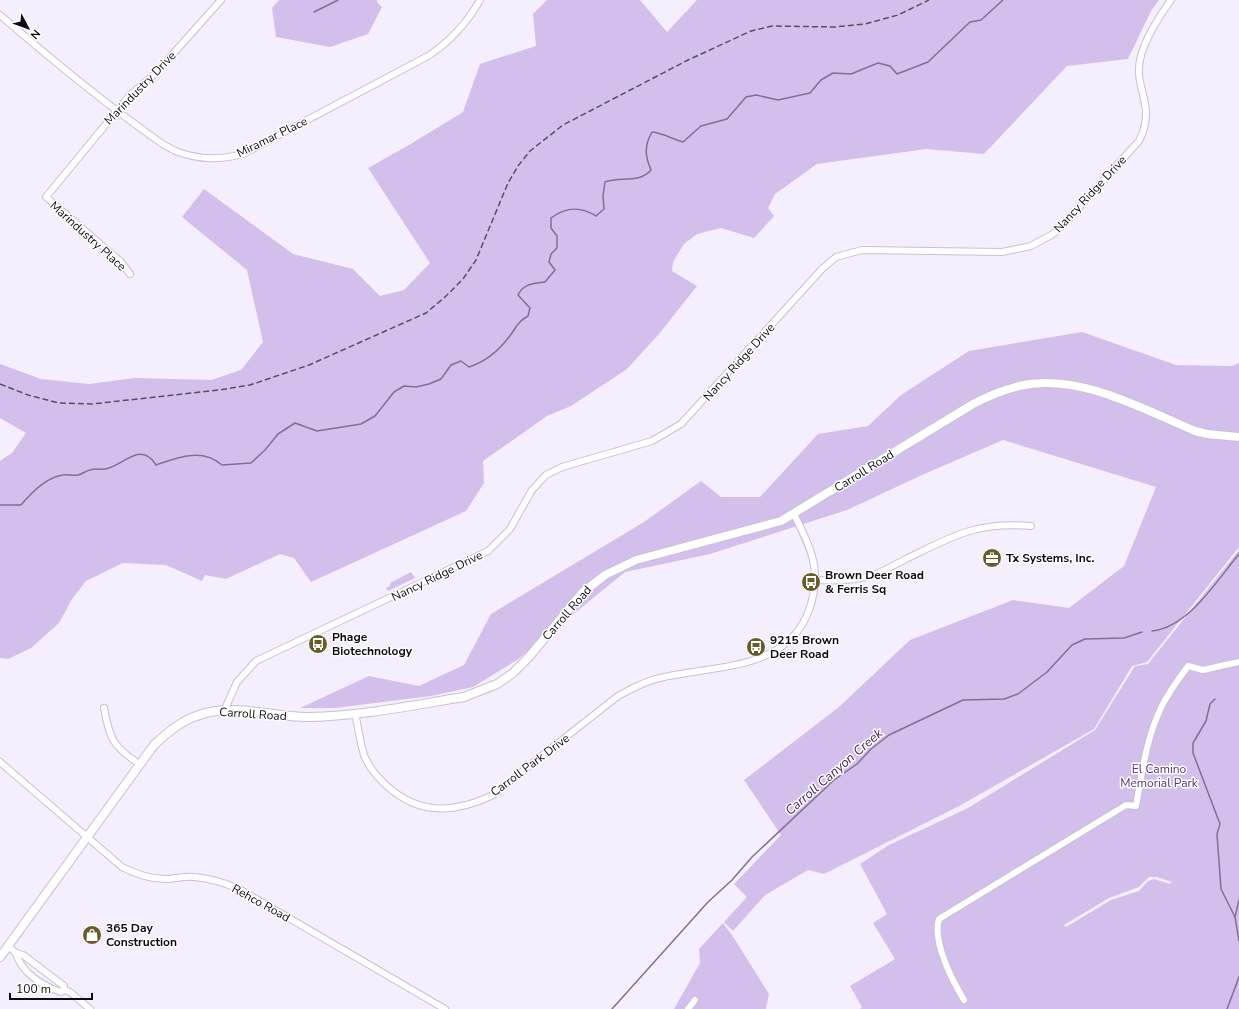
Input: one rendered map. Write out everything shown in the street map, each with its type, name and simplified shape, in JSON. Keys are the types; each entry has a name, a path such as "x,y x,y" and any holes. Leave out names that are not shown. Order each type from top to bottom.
{"main road":[{"name":"Carroll Road","path":"0,957 154,745 176,725 199,715 212,711 224,711 304,717 355,713 464,698 474,694 497,684 513,673 528,658 582,594 605,574 636,560 768,526 794,514 973,404 993,394 1020,386 1046,383 1071,384 1101,392 1195,431 1221,436 1239,437"}],"street":[{"name":"Marindustry Drive","path":"46,197 130,95 156,73 221,0"},
{"name":"Miramar Place","path":"0,15 79,82 116,111 177,151 199,158 214,159 243,154 433,52 453,37 462,27 480,0"},
{"name":"Nancy Ridge Drive","path":"224,711 237,682 256,661 488,551 510,529 532,490 546,475 562,467 652,441 681,424 822,269 836,257 862,250 1002,252 1030,246 1053,234 1139,141 1144,130 1146,119 1146,107 1139,75 1139,60 1143,48 1171,0"},
{"name":"Marindustry Place","path":"46,197 121,262 130,274"},
{"name":"Carroll Park Drive","path":"355,713 364,756 377,777 405,799 435,809 456,808 473,804 491,796 618,696 637,686 673,675 751,662 779,649 796,634 806,617 814,595 816,580 815,567 809,546 794,514"},
{"path":"816,580 857,579 874,575 958,534 979,527 1000,524 1031,526"},
{"path":"964,1000 955,986 943,957 936,927 939,919 1126,805 1136,806 1152,730 1165,699 1188,666 1203,670 1239,662"},
{"path":"104,708 108,729 120,751 139,764"},
{"name":"Rehco Road","path":"0,762 122,867 136,874 168,879 195,877 222,882 239,889 445,1009"},
{"path":"8,946 16,954 17,960 37,980 48,988 61,992 64,990 70,992 90,1009"},
{"path":"16,954 23,954 64,986 64,990"},
{"path":"688,1009 695,1000"}],"green space":[{"path":"279,0 377,0 382,7 368,34 330,47 276,37 272,8"},
{"path":"547,0 640,0 667,32 697,0 1159,0 1151,11 1128,59 1067,66 984,154 926,149 817,164 775,194 768,208 774,216 754,238 721,228 697,234 684,244 673,262 672,271 697,286 659,334 627,369 571,406 547,416 483,461 484,483 466,511 311,582 294,558 280,554 226,579 205,575 202,581 166,565 123,563 86,581 72,599 59,623 31,648 8,659 0,658 0,461 12,453 26,433 0,418 0,364 41,379 89,384 135,378 211,380 241,370 263,342 247,270 182,217 204,189 293,254 353,269 380,296 404,290 430,263 368,168 463,112 480,64 536,46 533,14"},
{"path":"1082,332 1176,365 1232,366 1239,363 1239,547 1147,662 1132,666 1094,729 961,805 824,874 808,870 765,895 733,931 724,922 747,897 734,884 781,835 744,780 839,707 910,640 1013,600 1069,608 1124,566 1156,487 1003,440 922,475 847,510 710,554 625,572 517,660 473,687 431,696 335,708 300,708 369,676 419,686 464,665 491,614 644,522 701,481 721,497 760,497 818,434 868,426 901,395 969,351"},
{"name":"El Camino Memorial Park","path":"1239,550 1239,1009 860,1009 862,1007 850,986 895,959 873,923 887,914 860,864 889,845 968,808 1095,730 1135,666 1148,664","holes":["1149,877 1157,877 1172,882 1170,884 1154,879 1148,881 1139,891 1111,900 1066,927 1064,925 1109,898 1139,887"]},
{"path":"411,572 415,578 388,591 386,588 390,586 390,583"},
{"path":"723,923 769,994 766,1009 674,1009 700,963 699,949"}],"waterway":[{"path":"314,12 338,0"},
{"path":"0,505 21,505 40,486 57,476 78,475 92,469 105,469 138,454 150,458 156,465 173,459 198,455 214,460 222,465 251,463 265,450 278,434 295,423 317,431 361,424 375,416 394,392 404,386 416,387 429,384 441,379 451,365 461,361 469,367 475,365 486,359 501,346 519,323 528,316 530,308 518,295 520,291 526,286 545,282 555,270 549,262 551,254 557,248 557,236 551,228 551,218 557,214 573,209 579,209 596,216 604,209 603,196 605,182 641,177 651,170 646,151 649,137 652,132 683,142 701,126 727,119 746,97 756,95 778,100 810,93 821,80 833,73 851,74 878,63 890,66 897,74 928,62 970,22 981,20 1003,0"},
{"name":"Carroll Canyon Creek","path":"1152,631 1165,628 1190,612 1212,589 1239,554"},
{"name":"Carroll Canyon Creek","path":"612,1009 708,902 732,880 752,857 834,780 857,764 871,749 889,735 963,700 1004,699 1018,694 1047,672 1072,645 1085,639 1124,638 1142,632"},
{"path":"1215,699 1210,704 1206,721 1193,743 1193,753 1220,824 1217,834 1221,889 1235,917"},
{"path":"1239,900 1235,917 1239,941"},
{"path":"1227,1009 1239,977"}],"railway":[{"path":"0,384 28,395 59,403 92,404 219,390 250,385 309,365 426,313 445,297 463,279 476,260 508,183 518,166 530,151 563,125 688,60 751,31 772,26 835,27 865,24 898,15 929,0"}],"place":[{"name":"Tx Systems, Inc.","path":"992,558"},
{"name":"Brown Deer Road & Ferris Sq","path":"811,582"},
{"name":"Phage Biotechnology","path":"318,644"},
{"name":"9215 Brown Deer Road","path":"756,647"},
{"name":"365 Day Construction","path":"92,935"}]}
